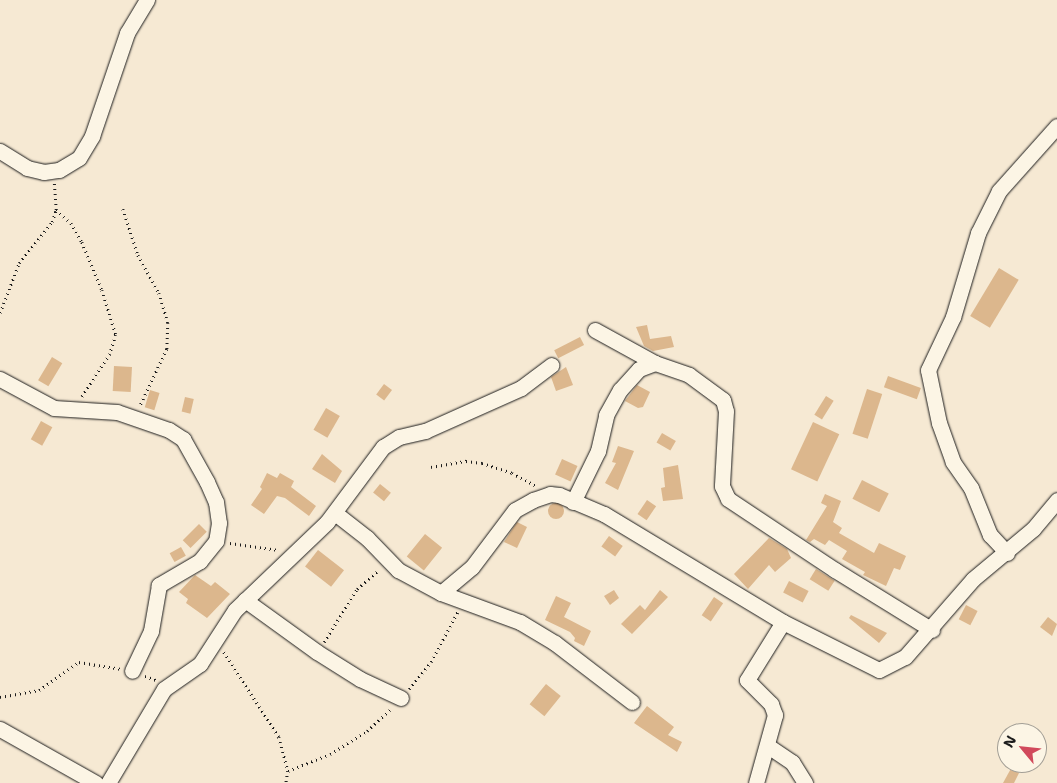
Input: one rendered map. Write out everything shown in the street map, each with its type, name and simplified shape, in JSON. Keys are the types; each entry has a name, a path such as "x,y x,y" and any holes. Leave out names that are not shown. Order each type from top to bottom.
{"street":[{"path":"0,151 28,168 52,171 67,166 85,150 128,33 147,0"},
{"path":"1007,553 990,535 970,488 948,449 939,423 928,370 953,317 978,233 999,191 1057,126"},
{"path":"595,330 655,363 689,375 723,400 726,411 722,486 728,499 835,570 932,630"},
{"path":"573,502 598,451 606,415 620,390 639,369 655,363"},
{"path":"108,783 168,684 200,664 245,600 335,513 363,472 392,440 438,426 522,388 551,365"},
{"path":"0,379 37,402 54,408 100,410 136,417 183,439 216,502 216,541 200,561 159,585 151,631 132,670"},
{"path":"441,593 472,567 515,510 550,494 573,502 626,526 670,556 783,622 879,670 905,658 932,630 973,579 1007,553 1042,519 1057,500"},
{"path":"335,513 366,538 389,564 441,593 520,622 555,643 632,702"},
{"path":"245,600 317,652 360,679 401,698"},
{"path":"756,783 775,716 771,704 747,680 783,622"},
{"path":"0,729 96,783"},
{"path":"768,746 792,762 805,783"}],"path":[{"path":"0,313 19,263 52,222 56,210 52,171"},
{"path":"123,209 138,255 159,293 168,323 167,350 148,385 136,417"},
{"path":"56,210 71,223 82,242 102,290 116,335 97,378 70,409"},
{"path":"431,467 466,461 482,463 512,473 550,494"},
{"path":"216,541 295,553"},
{"path":"317,652 357,589 389,564"},
{"path":"218,637 230,665 279,737 288,772 286,783"},
{"path":"0,697 39,690 79,662 132,670 168,684"}],"building":[{"path":"999,268 1019,280 990,328 970,316"},
{"path":"647,325 650,339 671,336 674,347 653,351 644,346 636,327"},
{"path":"580,337 584,345 558,358 554,350"},
{"path":"52,357 62,363 48,386 38,380"},
{"path":"114,366 132,367 131,392 113,391"},
{"path":"566,367 573,385 556,391 551,377"},
{"path":"888,376 921,388 917,399 884,387"},
{"path":"384,384 392,390 384,400 376,394"},
{"path":"637,385 650,392 643,407 638,408 625,401"},
{"path":"867,389 882,394 868,439 852,434"},
{"path":"150,390 160,393 154,410 145,407"},
{"path":"826,396 834,401 822,419 814,415"},
{"path":"185,397 194,399 190,414 182,412"},
{"path":"326,408 340,416 327,438 314,430"},
{"path":"41,421 52,427 42,446 31,439"},
{"path":"813,422 839,434 817,481 791,469"},
{"path":"662,433 676,441 670,451 656,443"},
{"path":"618,446 634,451 618,490 605,483 616,463 612,462"},
{"path":"322,454 342,471 335,483 312,469"},
{"path":"562,459 578,466 571,481 555,475"},
{"path":"678,465 683,499 663,501 661,488 665,487 663,468"},
{"path":"267,473 277,478 280,473 294,481 291,487 316,506 309,516 285,498 277,496 264,514 251,505 262,489 260,487"},
{"path":"862,480 889,494 879,512 852,499"},
{"path":"380,484 391,493 384,501 373,493"},
{"path":"825,494 841,501 833,522 842,528 839,533 874,553 879,543 906,556 900,570 894,568 886,586 863,575 865,572 842,559 847,551 829,540 825,545 814,539 810,542 806,540 827,506 821,503"},
{"path":"647,500 656,506 647,520 637,514"},
{"path":"556,503 562,505 564,511 562,517 556,519 550,517 548,511 550,505"},
{"path":"517,522 527,527 517,548 504,542"},
{"path":"199,524 207,532 191,548 183,540"},
{"path":"425,534 442,548 424,570 407,557"},
{"path":"609,536 623,546 615,557 601,547"},
{"path":"769,538 787,549 791,558 775,572 769,565 748,589 734,574"},
{"path":"181,547 186,556 174,562 170,553"},
{"path":"318,550 344,570 331,587 305,567"},
{"path":"816,569 835,581 828,591 810,579"},
{"path":"195,575 211,586 215,582 230,594 207,618 186,603 188,599 179,592"},
{"path":"789,581 809,591 803,603 783,593"},
{"path":"614,590 619,598 610,605 604,596"},
{"path":"660,590 668,597 632,634 621,624 640,605 645,610"},
{"path":"556,596 571,603 564,617 591,631 584,646 574,641 575,638 570,632 545,620"},
{"path":"714,597 723,603 711,621 702,615"},
{"path":"966,605 978,611 970,625 959,619"},
{"path":"851,615 887,633 879,643 849,618"},
{"path":"1048,617 1057,624 1052,636 1040,627"},
{"path":"546,684 561,696 544,716 530,704"},
{"path":"647,706 674,727 668,735 682,742 677,752 634,723"},
{"path":"1008,773 1019,773 1014,783 1003,783"}]}
